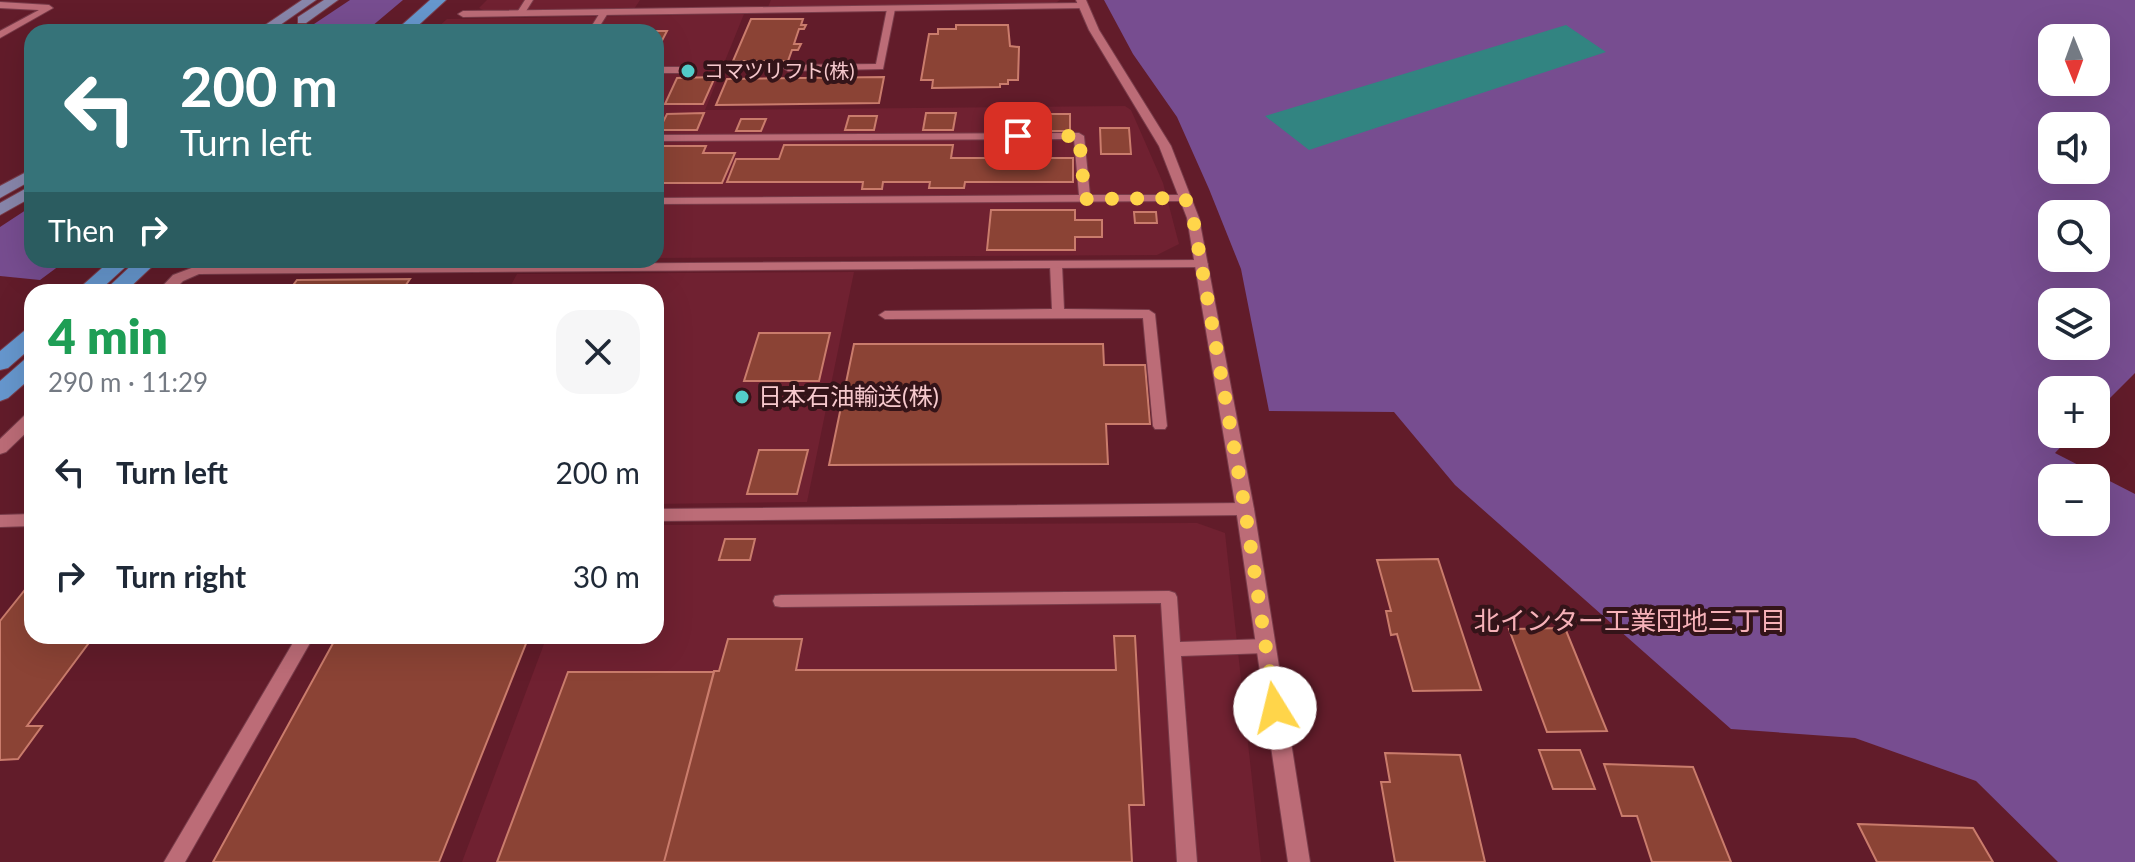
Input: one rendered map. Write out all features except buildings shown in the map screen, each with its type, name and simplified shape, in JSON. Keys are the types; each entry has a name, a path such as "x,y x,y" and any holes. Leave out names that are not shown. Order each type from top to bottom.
{"highway":[{"path":"411,24 439,0"},
{"path":"94,284 114,268"},
{"path":"122,284 140,268"},
{"path":"0,363 24,343"},
{"path":"0,393 24,372"}],"main road":[{"path":"273,24 310,0"},
{"path":"295,24 332,0"},
{"path":"0,193 24,179"},
{"path":"0,210 24,195"}],"street":[{"path":"479,0 463,14 891,9 1082,3 1165,146 1193,218 1245,509 1299,862"},
{"path":"664,267 1201,264"},
{"path":"172,284 197,270 541,268"},
{"path":"0,448 24,426"},
{"path":"664,515 1245,509"},
{"path":"0,521 24,520"}],"lane":[{"path":"520,14 529,0"},
{"path":"0,5 49,8 0,35"},
{"path":"788,68 880,67 891,9"},
{"path":"597,24 604,13"},
{"path":"664,70 681,70"},
{"path":"664,138 1079,136 1085,199"},
{"path":"664,201 1185,198"},
{"path":"1056,265 1058,313"},
{"path":"885,315 1149,314 1160,426"},
{"path":"781,601 1169,597 1187,862"},
{"path":"174,862 301,644"},
{"path":"1173,649 1266,646"}],"shaded area":[{"path":"350,0 403,0 374,24 314,24"},
{"path":"487,0 640,0 634,9 485,11 479,8"},
{"path":"771,0 1060,0 1054,4 768,7"},
{"path":"1104,0 2135,0 2135,373 2110,398 2110,376 2038,376 2038,448 2060,448 2055,453 2076,464 2038,464 2038,536 2110,536 2110,481 2135,494 2135,862 2058,862 1976,781 1855,738 1731,729 1455,485 1394,412 1269,411 1241,269 1177,117 1133,54"},
{"path":"744,14 705,110 1125,106 1131,110 1163,183 1179,244 1157,255 664,258 664,24 442,24 447,19"},
{"path":"24,211 24,268 56,268 40,280 0,276 0,227"},
{"name":"日本石油輸送(株)","path":"854,272 807,502 664,504 664,284 511,284 517,274"},
{"path":"1197,523 1225,533 1261,862 462,862 544,644 664,644 664,525"}],"water":[{"path":"1566,25 1606,52 1309,150 1265,116"}],"place":[{"name":"コマツリフト(株)","path":"688,71"},
{"name":"日本石油輸送(株)","path":"742,397"}],"district":[{"name":"北インター工業団地三丁目","path":"1630,621"}],"route":[{"path":"1018,136 1079,136 1085,199 1185,198 1193,218 1240,479 1275,708"}]}
